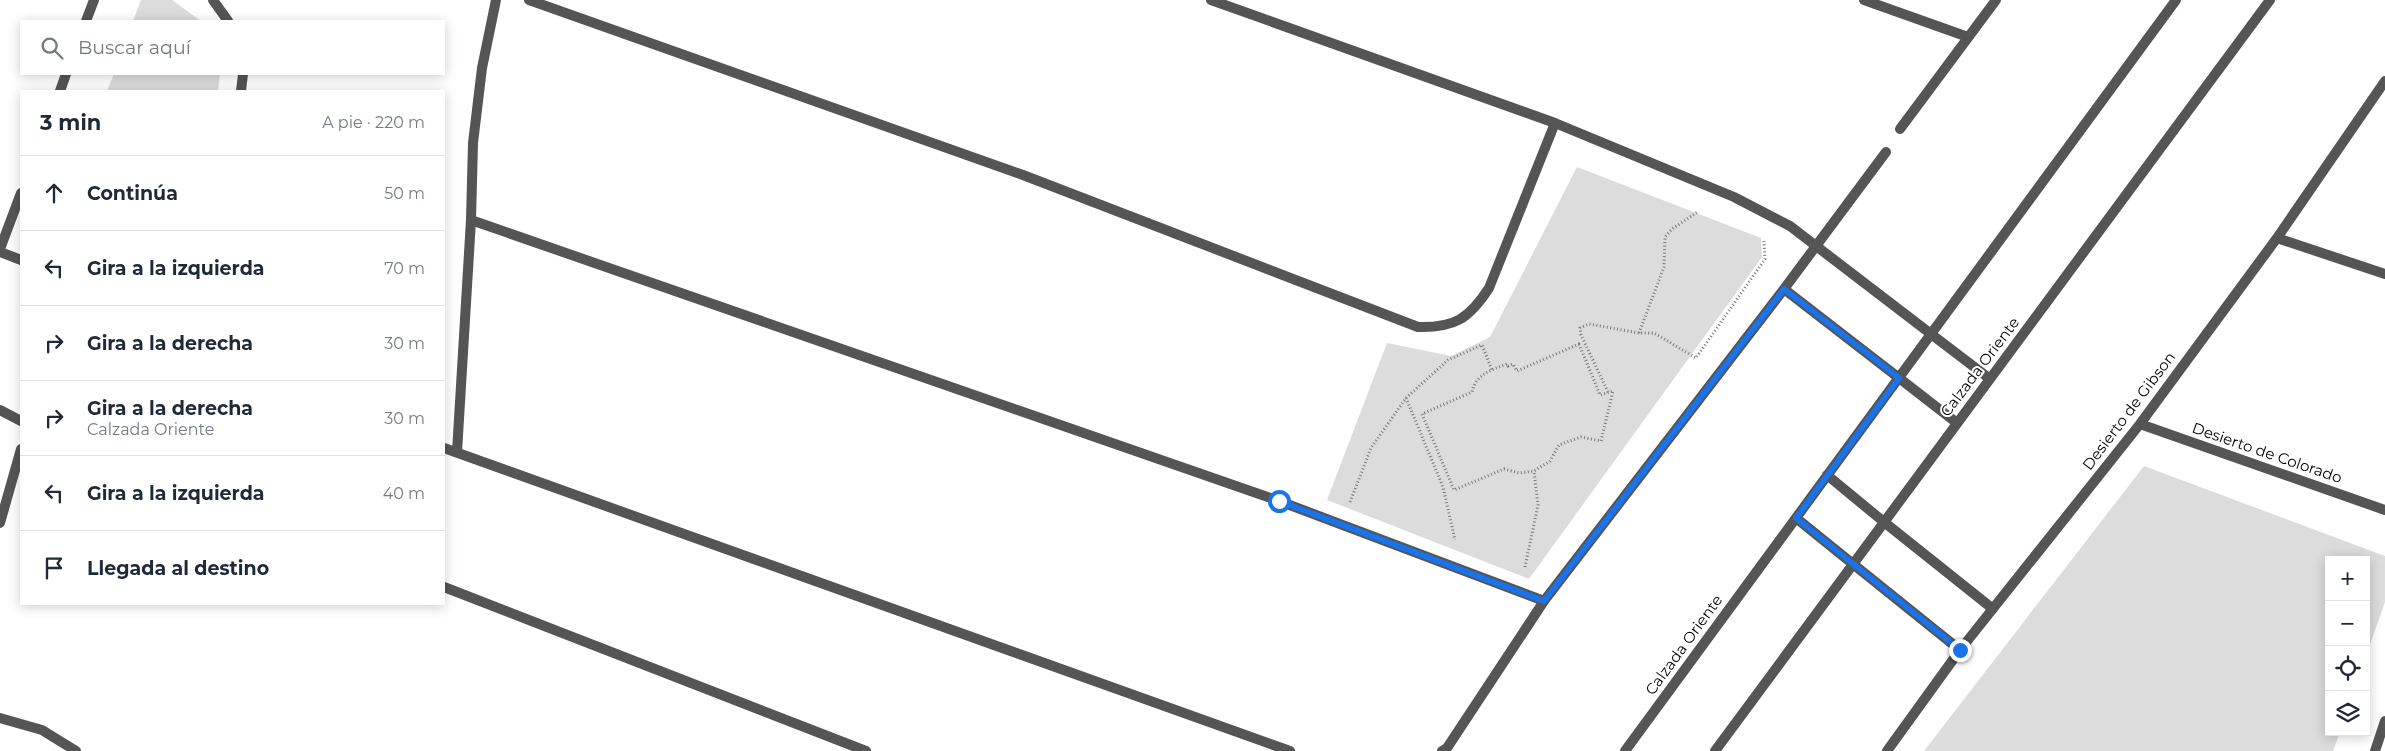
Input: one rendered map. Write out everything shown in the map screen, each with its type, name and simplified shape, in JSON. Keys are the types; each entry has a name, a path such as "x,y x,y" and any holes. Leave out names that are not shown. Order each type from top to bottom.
{"street":[{"path":"86,20 94,0"},
{"path":"213,0 227,20"},
{"path":"457,452 471,220 473,143 482,68 496,0"},
{"path":"529,0 1023,175 1418,327 1440,327 1461,320 1477,307 1489,288 1556,122"},
{"path":"1211,0 1556,122 1734,197 1790,226 1817,245 1990,379"},
{"path":"1864,0 1968,37"},
{"path":"1900,129 1996,0"},
{"name":"Calzada Oriente","path":"1625,751 2176,0"},
{"name":"Calzada Oriente","path":"1715,751 2270,0"},
{"path":"60,90 66,75"},
{"path":"241,90 243,75"},
{"name":"Desierto de Gibson","path":"1887,751 1960,650 2140,424 2277,238 2385,81"},
{"path":"1442,751 1544,601 1784,289 1886,152"},
{"path":"20,196 0,251 20,260"},
{"path":"471,220 1279,501 1544,601"},
{"path":"2277,238 2385,274"},
{"path":"1784,289 1958,423"},
{"path":"0,410 20,420"},
{"name":"Desierto de Colorado","path":"2140,424 2385,510"},
{"path":"445,448 1290,751"},
{"path":"0,523 20,452"},
{"path":"1827,475 1993,609"},
{"path":"1796,518 1960,650"},
{"path":"445,587 866,751"},
{"path":"0,718 42,730 76,751"},
{"path":"2375,751 2382,740 2385,722"}],"path":[{"path":"1639,333 1664,267 1665,236 1699,211"},
{"path":"1608,392 1580,328 1589,324 1639,333 1654,333 1696,358 1765,259 1766,247 1760,233"},
{"path":"1579,344 1600,394 1614,391 1601,441 1581,437 1559,445 1550,461 1534,471 1519,473 1504,469 1454,490 1422,414 1472,392 1478,377 1492,370 1507,364 1508,366 1514,364 1517,371 1579,344"},
{"path":"1349,504 1372,448 1406,398 1448,360 1482,345 1492,370"},
{"path":"1406,398 1443,487 1456,545"},
{"path":"1520,592 1538,506 1534,471"}],"shaded area":[{"path":"141,0 172,0 200,20 133,20"},
{"path":"114,75 220,75 218,90 107,90"},
{"path":"1577,167 1761,238 1762,257 1529,579 1327,500 1387,343 1451,356 1490,337"},
{"path":"2144,466 2385,556 2385,602 2370,645 2370,556 2325,556 2325,736 2339,736 2333,751 1924,751"}],"route":[{"path":"1279,501 1544,601 1784,289 1899,378 1796,518 1960,650"}]}
